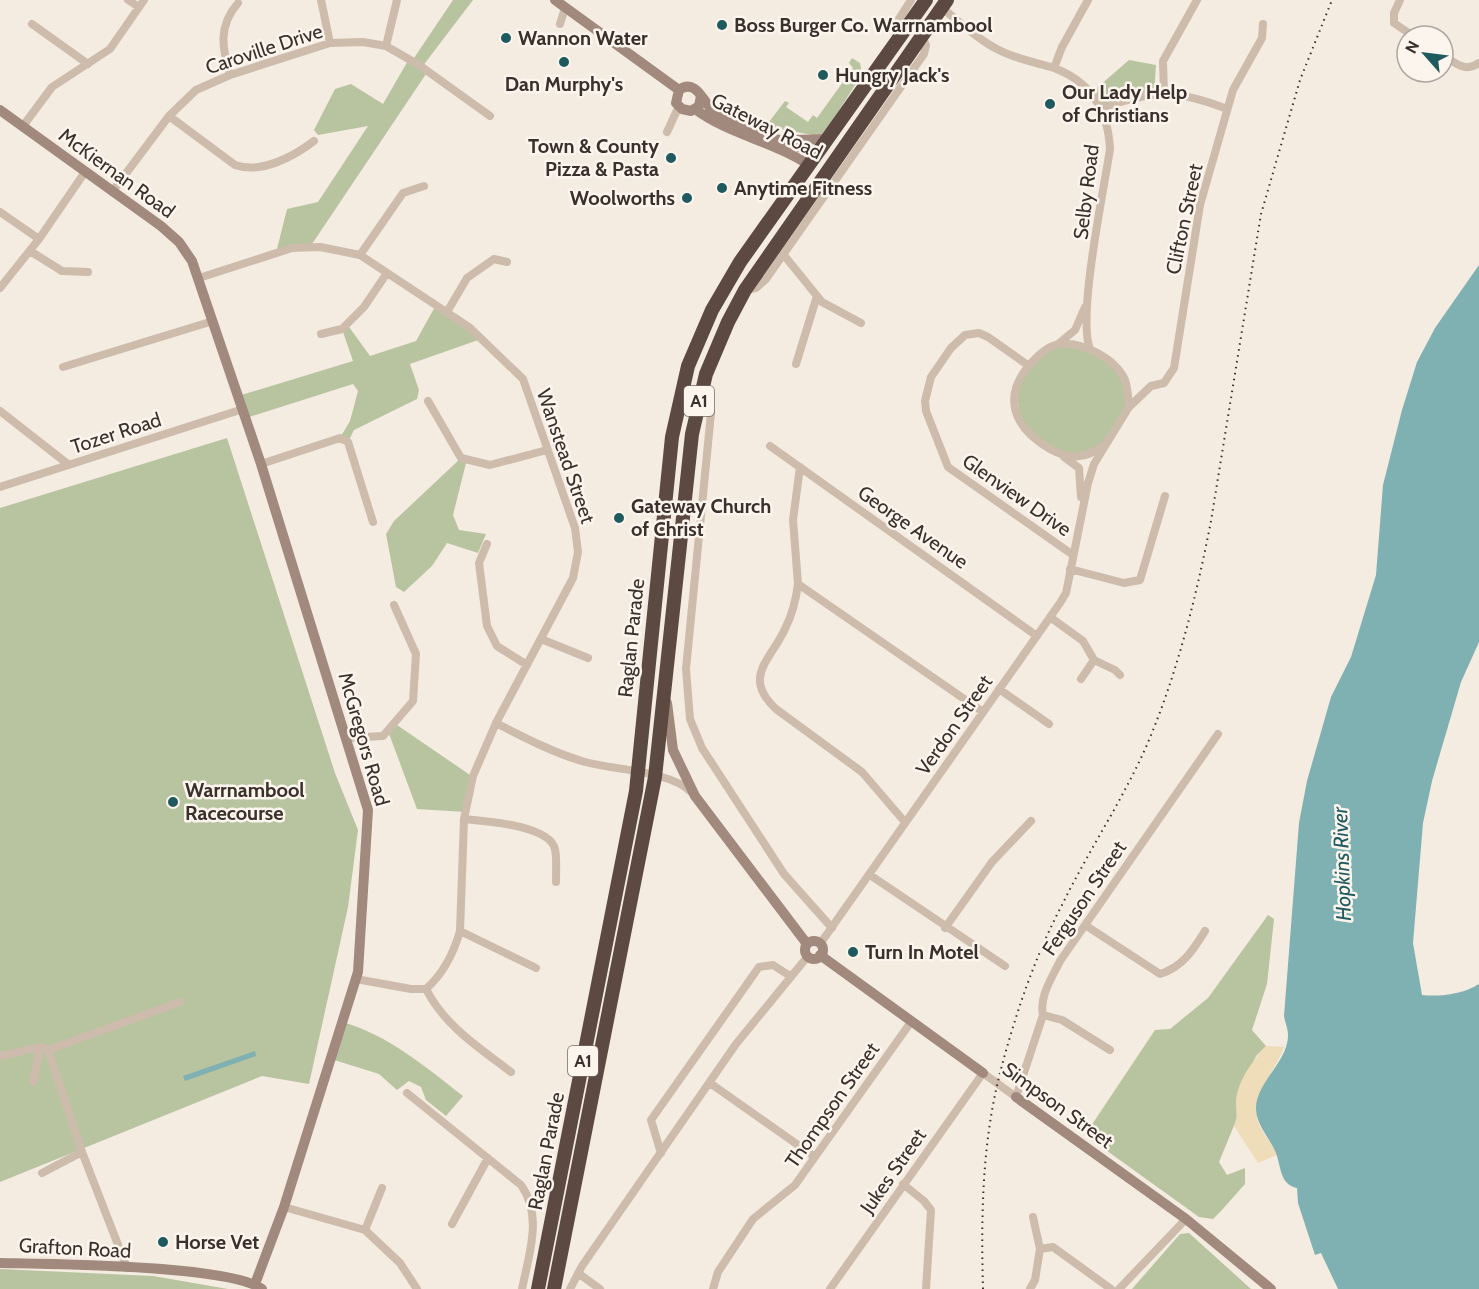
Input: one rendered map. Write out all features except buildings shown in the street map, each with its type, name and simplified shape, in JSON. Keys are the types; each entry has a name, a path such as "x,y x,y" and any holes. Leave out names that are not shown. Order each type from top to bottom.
{"highway":[{"name":"Raglan Parade","path":"538,1289 628,833 637,772 664,501 678,405 699,337 725,285 926,0"},
{"name":"Raglan Parade","path":"554,1289 655,777 692,434 706,374 728,322 745,290 945,4"},
{"path":"664,501 685,502"}],"street":[{"path":"23,126 52,87 110,49 141,4 128,0"},
{"path":"321,0 330,43"},
{"path":"386,46 397,0"},
{"path":"555,0 679,90"},
{"name":"Raglan Parade","path":"894,45 899,19 910,0"},
{"path":"1054,68 1062,47 1088,0"},
{"path":"1164,93 1163,61 1197,0"},
{"path":"1395,24 1394,13 1400,0"},
{"path":"230,75 222,38 224,26 238,3"},
{"name":"Selby Road","path":"945,4 998,50 1054,68 1084,86 1102,108 1109,129 1110,149 1089,295 1086,339 1090,349"},
{"path":"32,24 88,64"},
{"name":"Clifton Street","path":"1130,407 1151,386 1164,382 1174,369 1200,205 1233,90 1262,38 1263,24"},
{"name":"Raglan Parade","path":"745,290 762,284 924,54 926,45 922,36"},
{"name":"Caroville Drive","path":"112,192 169,116 196,90 230,75 330,43 363,42 386,46 419,65 490,116"},
{"path":"1455,62 1469,68 1479,63"},
{"path":"667,132 675,118 687,109 701,96 693,87 686,86 679,90 676,98 687,109"},
{"path":"1102,108 1129,98 1164,93 1185,95 1227,110"},
{"name":"Gateway Road","path":"701,96 716,114 731,122 784,140 827,170"},
{"name":"Gateway Road","path":"687,109 735,134 813,160 827,170"},
{"name":"McKiernan Road","path":"0,110 179,242 192,261 199,278"},
{"path":"169,116 235,165 245,168 260,167 297,153 314,141"},
{"name":"Gateway Road","path":"784,140 828,139"},
{"path":"0,288 39,239 85,172"},
{"path":"360,255 403,193 424,186"},
{"path":"0,212 39,239"},
{"name":"Wanstead Street","path":"199,278 292,248 320,247 360,255 447,312 469,327 523,379 575,528 578,552 573,578 496,723 473,777 464,819 460,931 456,946 436,979 426,989"},
{"path":"30,251 62,271 88,272"},
{"path":"783,254 817,296 829,306 861,323"},
{"path":"447,312 467,278 495,259 507,262"},
{"path":"321,334 342,329 364,307 387,273"},
{"name":"McGregors Road","path":"199,278 261,464 368,810 356,979 258,1287"},
{"name":"Selby Road","path":"1055,346 1075,330 1089,295"},
{"path":"796,364 817,296"},
{"path":"63,367 213,321"},
{"name":"Glenview Drive","path":"1029,366 988,337 979,333 964,335 951,348 931,377 925,401 926,411 948,467 1072,555"},
{"path":"1060,344 1090,349 1112,364 1124,378 1130,407 1104,445 1085,456 1065,457 1033,439 1021,425 1013,407 1016,386 1029,366 1042,352 1060,344"},
{"path":"428,401 461,458 490,465 547,450"},
{"name":"Tozer Road","path":"0,487 243,409"},
{"path":"0,411 69,465"},
{"path":"711,413 700,504 686,669 690,719 702,748 784,874 832,928"},
{"path":"261,464 340,438 348,442 373,522"},
{"name":"Verdon Street","path":"820,950 832,928 870,875 904,821 1066,593 1088,483 1104,445"},
{"name":"George Avenue","path":"770,446 1037,636"},
{"name":"Verdon Street","path":"1065,457 1079,468 1081,474 1082,511"},
{"path":"800,467 793,520 798,584 786,628 759,674 764,698 862,772 904,821"},
{"path":"1070,569 1124,583 1140,580 1165,496"},
{"path":"685,502 700,504"},
{"path":"488,544 479,563 487,626 497,646 527,665"},
{"path":"798,584 983,712"},
{"path":"347,738 384,736 413,701 416,654 394,605"},
{"path":"1050,617 1083,641 1094,660 1115,670 1120,675"},
{"path":"542,639 588,658"},
{"path":"570,1289 736,1044 789,976 807,950 813,941 820,950 815,958 807,950 695,796 679,766 670,733 667,703 669,658"},
{"path":"1082,679 1094,660"},
{"path":"999,689 1050,724"},
{"path":"496,723 562,754 608,768 637,772 678,783 695,796"},
{"name":"Ferguson Street","path":"1016,1097 1043,1015 1041,1006 1060,961 1218,734"},
{"path":"464,819 497,822 542,833 554,846 556,882"},
{"path":"945,928 992,862 1031,821"},
{"path":"870,875 945,928 1005,966"},
{"path":"1085,925 1160,974 1172,970 1191,955 1205,931"},
{"path":"460,931 536,968"},
{"name":"Simpson Street","path":"820,950 911,1022 1186,1219 1270,1289"},
{"path":"661,1153 651,1120 759,967 773,965 789,976"},
{"path":"356,979 411,989 426,989 436,1008 461,1035 511,1072"},
{"path":"0,1056 36,1048 48,1050 180,1002"},
{"path":"1043,1015 1062,1020 1110,1050"},
{"name":"Thompson Street","path":"713,1289 718,1272 753,1219 795,1185 911,1022"},
{"path":"33,1082 39,1054 36,1048"},
{"path":"48,1050 82,1152 127,1268"},
{"name":"Jukes Street","path":"830,1289 983,1073"},
{"path":"710,1083 815,1157"},
{"path":"407,1093 521,1185 530,1197 535,1213 522,1289"},
{"path":"42,1173 82,1152"},
{"path":"452,1224 488,1158"},
{"path":"903,1184 924,1201 931,1210 926,1289"},
{"path":"365,1230 382,1188"},
{"path":"284,1207 365,1230 400,1263 417,1289"},
{"path":"1030,1289 1035,1280 1040,1249 1033,1217"},
{"path":"1119,1289 1186,1219"},
{"path":"1040,1249 1053,1247 1111,1289"},
{"name":"Grafton Road","path":"0,1263 127,1268 219,1276 258,1287"},
{"path":"578,1274 600,1289"}],"green space":[{"path":"453,0 473,0 422,67 428,71 310,247 276,253 287,209 318,202 368,126 318,135 314,130 335,89 351,84 383,104 409,59 412,61"},
{"path":"852,58 860,63 862,74 824,134 818,136 770,127 769,122 785,101 789,103 786,107 808,122 813,115 817,118 853,68 849,63"},
{"path":"1129,60 1156,65 1154,94 1102,108 1091,93"},
{"path":"436,305 481,339 410,364 419,390 417,399 354,430 348,442 340,438 350,421 358,391 353,384 246,418 238,396 353,361 342,329 347,324 370,356 416,341"},
{"path":"1060,344 1090,349 1119,371 1129,407 1123,419 1094,453 1064,457 1021,425 1016,386 1029,366"},
{"name":"Warrnambool Racecourse","path":"227,438 335,773 358,830 348,907 309,1084 262,1076 0,1182 0,508"},
{"path":"461,458 467,459 453,515 459,530 486,534 478,553 447,543 432,566 404,592 396,587 386,534 394,521"},
{"path":"394,723 473,777 465,812 417,809 388,731"},
{"path":"1268,915 1274,919 1267,984 1252,1030 1266,1046 1256,1056 1236,1101 1238,1116 1219,1162 1227,1175 1245,1168 1245,1184 1213,1219 1199,1217 1085,1135 1155,1030 1170,1029 1208,998"},
{"path":"342,1022 359,1027 391,1043 463,1096 446,1116 426,1100 421,1087 409,1081 397,1090 379,1074 331,1059"},
{"path":"1189,1233 1251,1289 1132,1289 1180,1234"},
{"path":"0,1269 153,1276 228,1289 0,1289"}],"sand":[{"path":"1266,1046 1284,1047 1261,1092 1256,1112 1258,1122 1277,1155 1258,1163 1234,1126 1237,1095 1242,1080"}],"water":[{"name":"Hopkins River","path":"1479,265 1479,642 1461,682 1432,781 1423,823 1413,943 1422,995 1452,994 1479,984 1479,1289 1338,1289 1321,1253 1315,1255 1298,1203 1297,1188 1288,1184 1282,1176 1275,1150 1257,1116 1257,1100 1287,1044 1288,1032 1284,1016 1299,823 1307,781 1331,697 1351,657 1376,575 1383,485 1402,410 1417,362 1435,328"},
{"path":"255,1051 256,1056 185,1081 183,1076"}],"railway":[{"path":"983,1289 982,1234 986,1153 1000,1073 1019,1008 1043,944 1073,883 1137,767 1157,720 1176,664 1199,579 1211,521 1261,214 1300,80 1332,0"}],"place":[{"name":"Boss Burger Co. Warrnambool","path":"722,25"},
{"name":"Wannon Water","path":"506,38"},
{"name":"Dan Murphy's","path":"564,62"},
{"name":"Hungry Jack's","path":"823,75"},
{"name":"Our Lady Help of Christians","path":"1050,104"},
{"name":"Town & County Pizza & Pasta","path":"671,158"},
{"name":"Anytime Fitness","path":"722,188"},
{"name":"Woolworths","path":"687,198"},
{"name":"Gateway Church of Christ","path":"619,518"},
{"name":"Warrnambool Racecourse","path":"173,802"},
{"name":"Turn In Motel","path":"853,952"},
{"name":"Horse Vet","path":"163,1242"}]}
